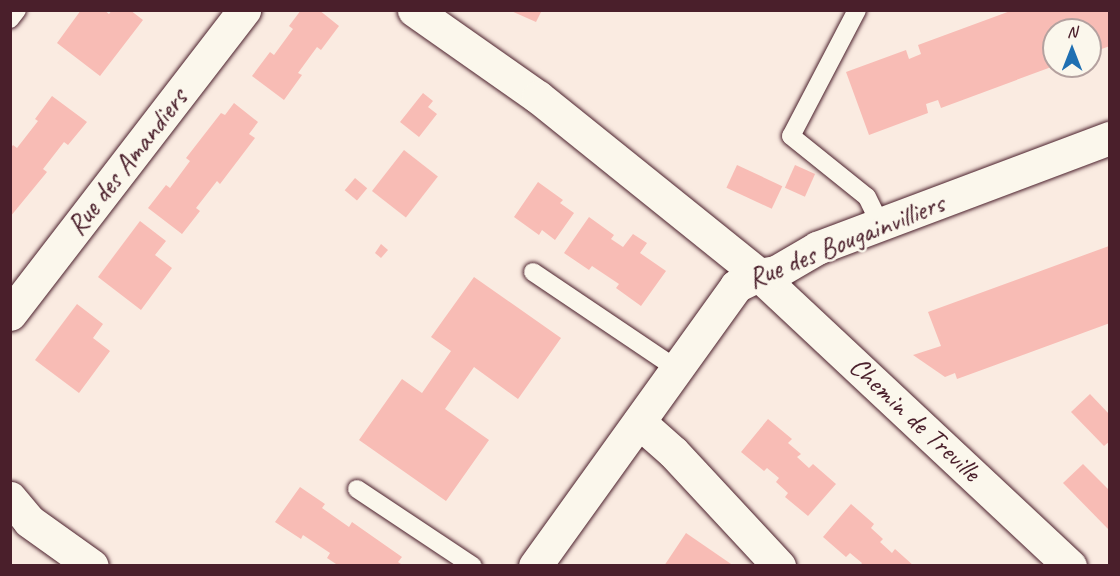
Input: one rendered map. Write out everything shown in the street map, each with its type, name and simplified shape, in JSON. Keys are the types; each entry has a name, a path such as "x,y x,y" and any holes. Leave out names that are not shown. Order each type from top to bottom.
{"street":[{"name":"Rue des Amandiers","path":"10,314 244,10"},
{"name":"Chemin de Treville","path":"414,10 538,97 759,274 1070,566"},
{"name":"Rue des Bougainvilliers","path":"535,566 736,286 759,274 776,272 817,248 881,226 1110,138"},
{"path":"639,422 673,452 779,566"},
{"path":"10,498 29,520 92,566"}],"lane":[{"path":"10,19 17,10"},
{"path":"857,10 791,136 867,197 881,226"},
{"path":"533,272 677,369"},
{"path":"357,489 473,566"}],"building":[{"path":"81,10 104,10 109,14 112,10 130,10 143,20 100,76 57,43"},
{"path":"301,10 319,10 339,26 321,50 317,47 298,73 302,75 284,100 252,76 270,52 274,55 293,29 289,26"},
{"path":"509,10 542,10 536,22"},
{"path":"1013,10 1110,10 1110,46 1102,49 1102,18 1042,18 1042,70 941,108 938,100 926,104 928,113 869,135 846,72 906,50 909,59 921,54 918,45"},
{"path":"423,93 433,101 428,107 437,114 419,137 400,122"},
{"path":"52,96 87,122 68,145 64,142 43,169 47,172 10,217 10,149 13,145 17,148 38,121 35,119"},
{"path":"234,103 258,122 249,134 255,138 220,184 217,181 196,208 200,211 182,234 148,208 166,185 170,188 190,161 186,158 221,113 225,115"},
{"path":"404,150 438,176 406,217 372,191"},
{"path":"737,165 782,186 772,209 726,188"},
{"path":"795,165 815,174 805,197 785,188"},
{"path":"355,178 367,188 357,201 345,190"},
{"path":"538,182 563,200 560,203 574,213 555,240 542,230 539,235 514,217"},
{"path":"589,217 614,235 611,239 623,247 633,234 647,243 640,253 666,271 641,306 616,288 619,284 592,266 589,270 564,253"},
{"path":"140,221 166,241 155,255 172,268 141,310 98,277"},
{"path":"381,244 388,250 381,258 375,253"},
{"path":"1109,246 1110,323 957,379 955,373 945,377 913,355 941,346 928,312"},
{"path":"474,277 561,338 518,399 474,367 445,409 489,440 446,501 359,440 402,379 422,393 451,351 431,337"},
{"path":"77,304 103,324 93,338 110,351 79,393 35,360"},
{"path":"1090,394 1110,415 1110,441 1104,446 1071,412"},
{"path":"768,419 792,439 788,443 801,454 797,457 809,468 813,464 836,484 808,516 785,497 788,493 776,482 779,478 767,468 764,471 741,452"},
{"path":"1083,464 1110,491 1110,531 1063,483"},
{"path":"300,487 325,504 322,508 349,527 352,522 402,557 398,562 404,566 339,566 327,558 330,553 303,535 301,539 275,522"},
{"path":"851,504 874,524 871,528 883,539 880,542 892,553 895,549 914,566 860,566 862,563 850,553 846,557 823,537"},
{"path":"686,533 734,566 664,566"}]}
